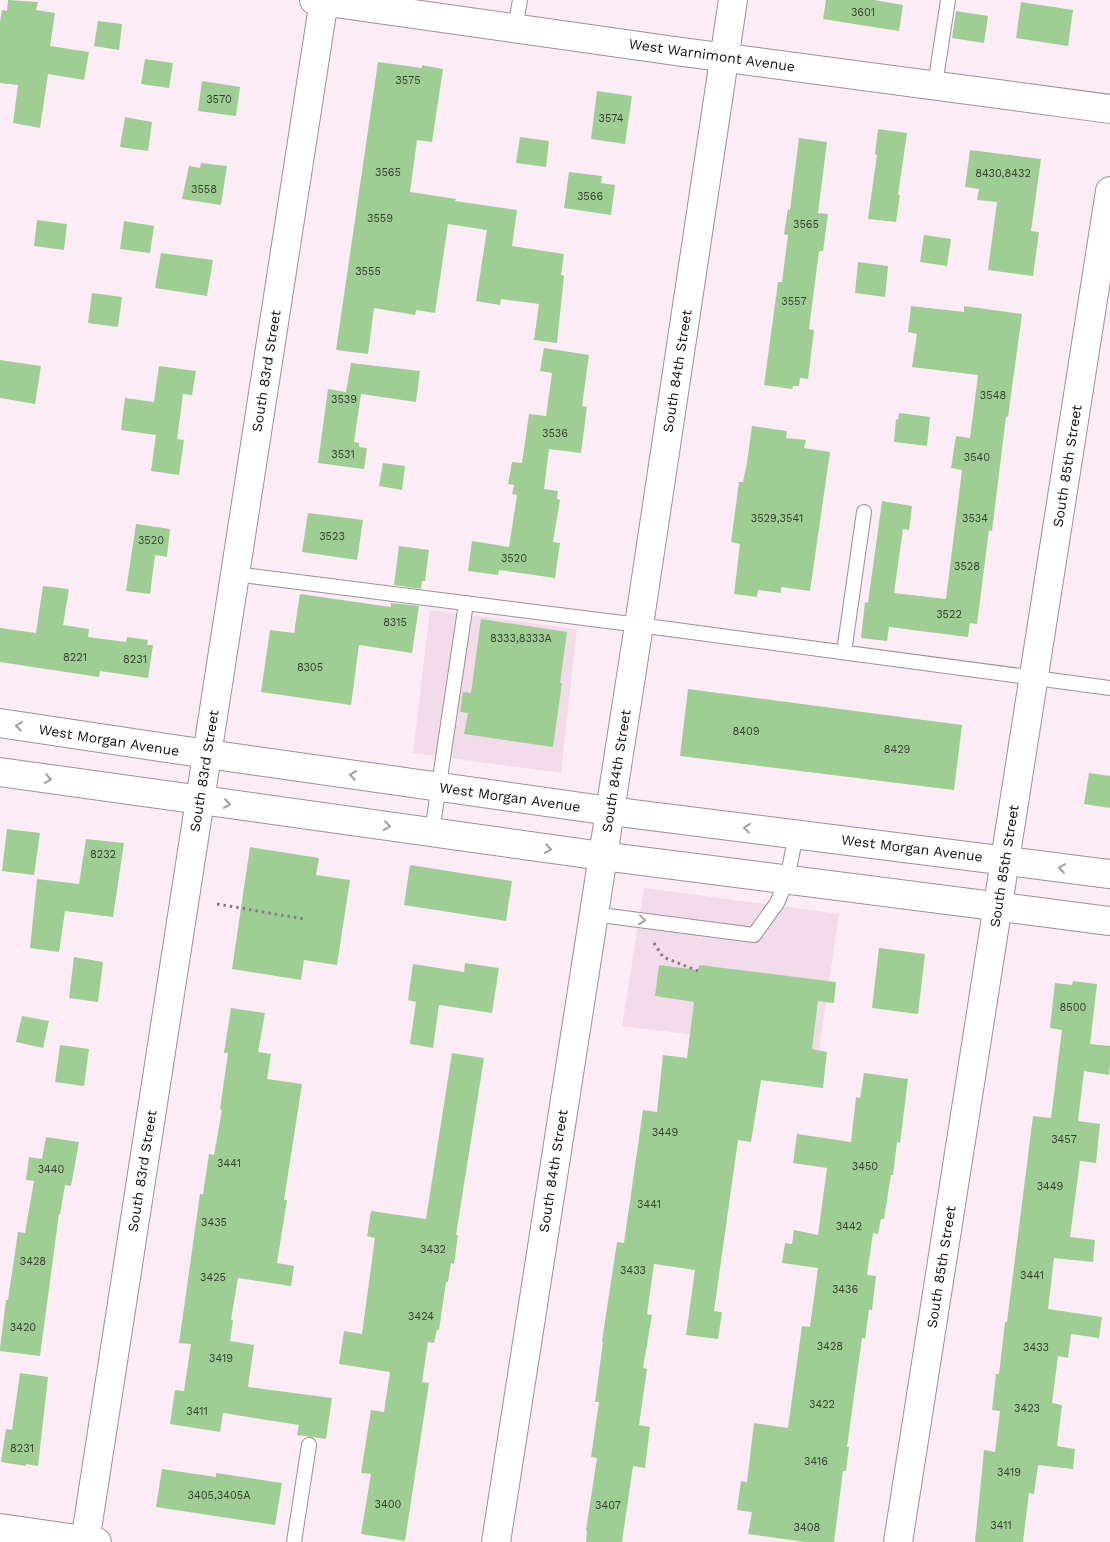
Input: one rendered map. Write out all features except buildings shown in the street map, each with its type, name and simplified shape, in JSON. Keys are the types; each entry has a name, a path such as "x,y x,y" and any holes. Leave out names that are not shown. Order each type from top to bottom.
{"street":[{"name":"West Warnimont Avenue","path":"321,0 515,29 1110,108"},
{"name":"South 83rd Street","path":"90,1541 321,0"},
{"name":"South 84th Street","path":"496,1542 639,625 733,0"},
{"name":"South 85th Street","path":"898,1542 1110,191"},
{"name":"West Morgan Avenue","path":"0,723 610,811 1110,874"},
{"path":"0,772 602,856 1110,921"},
{"path":"0,1528 90,1541"}],"lane":[{"path":"515,29 520,0"},
{"path":"935,85 948,0"},
{"path":"844,652 864,512"},
{"path":"235,574 639,625 1110,688"},
{"path":"432,832 466,603"},
{"path":"593,914 754,934 777,903 788,880 796,834"},
{"path":"294,1542 309,1445"}],"path":[{"path":"217,904 304,919"},
{"path":"638,920 663,957 698,970"}],"shaded area":[{"path":"430,610 577,629 561,773 413,753"},
{"path":"644,888 839,914 819,1050 622,1026"}]}
